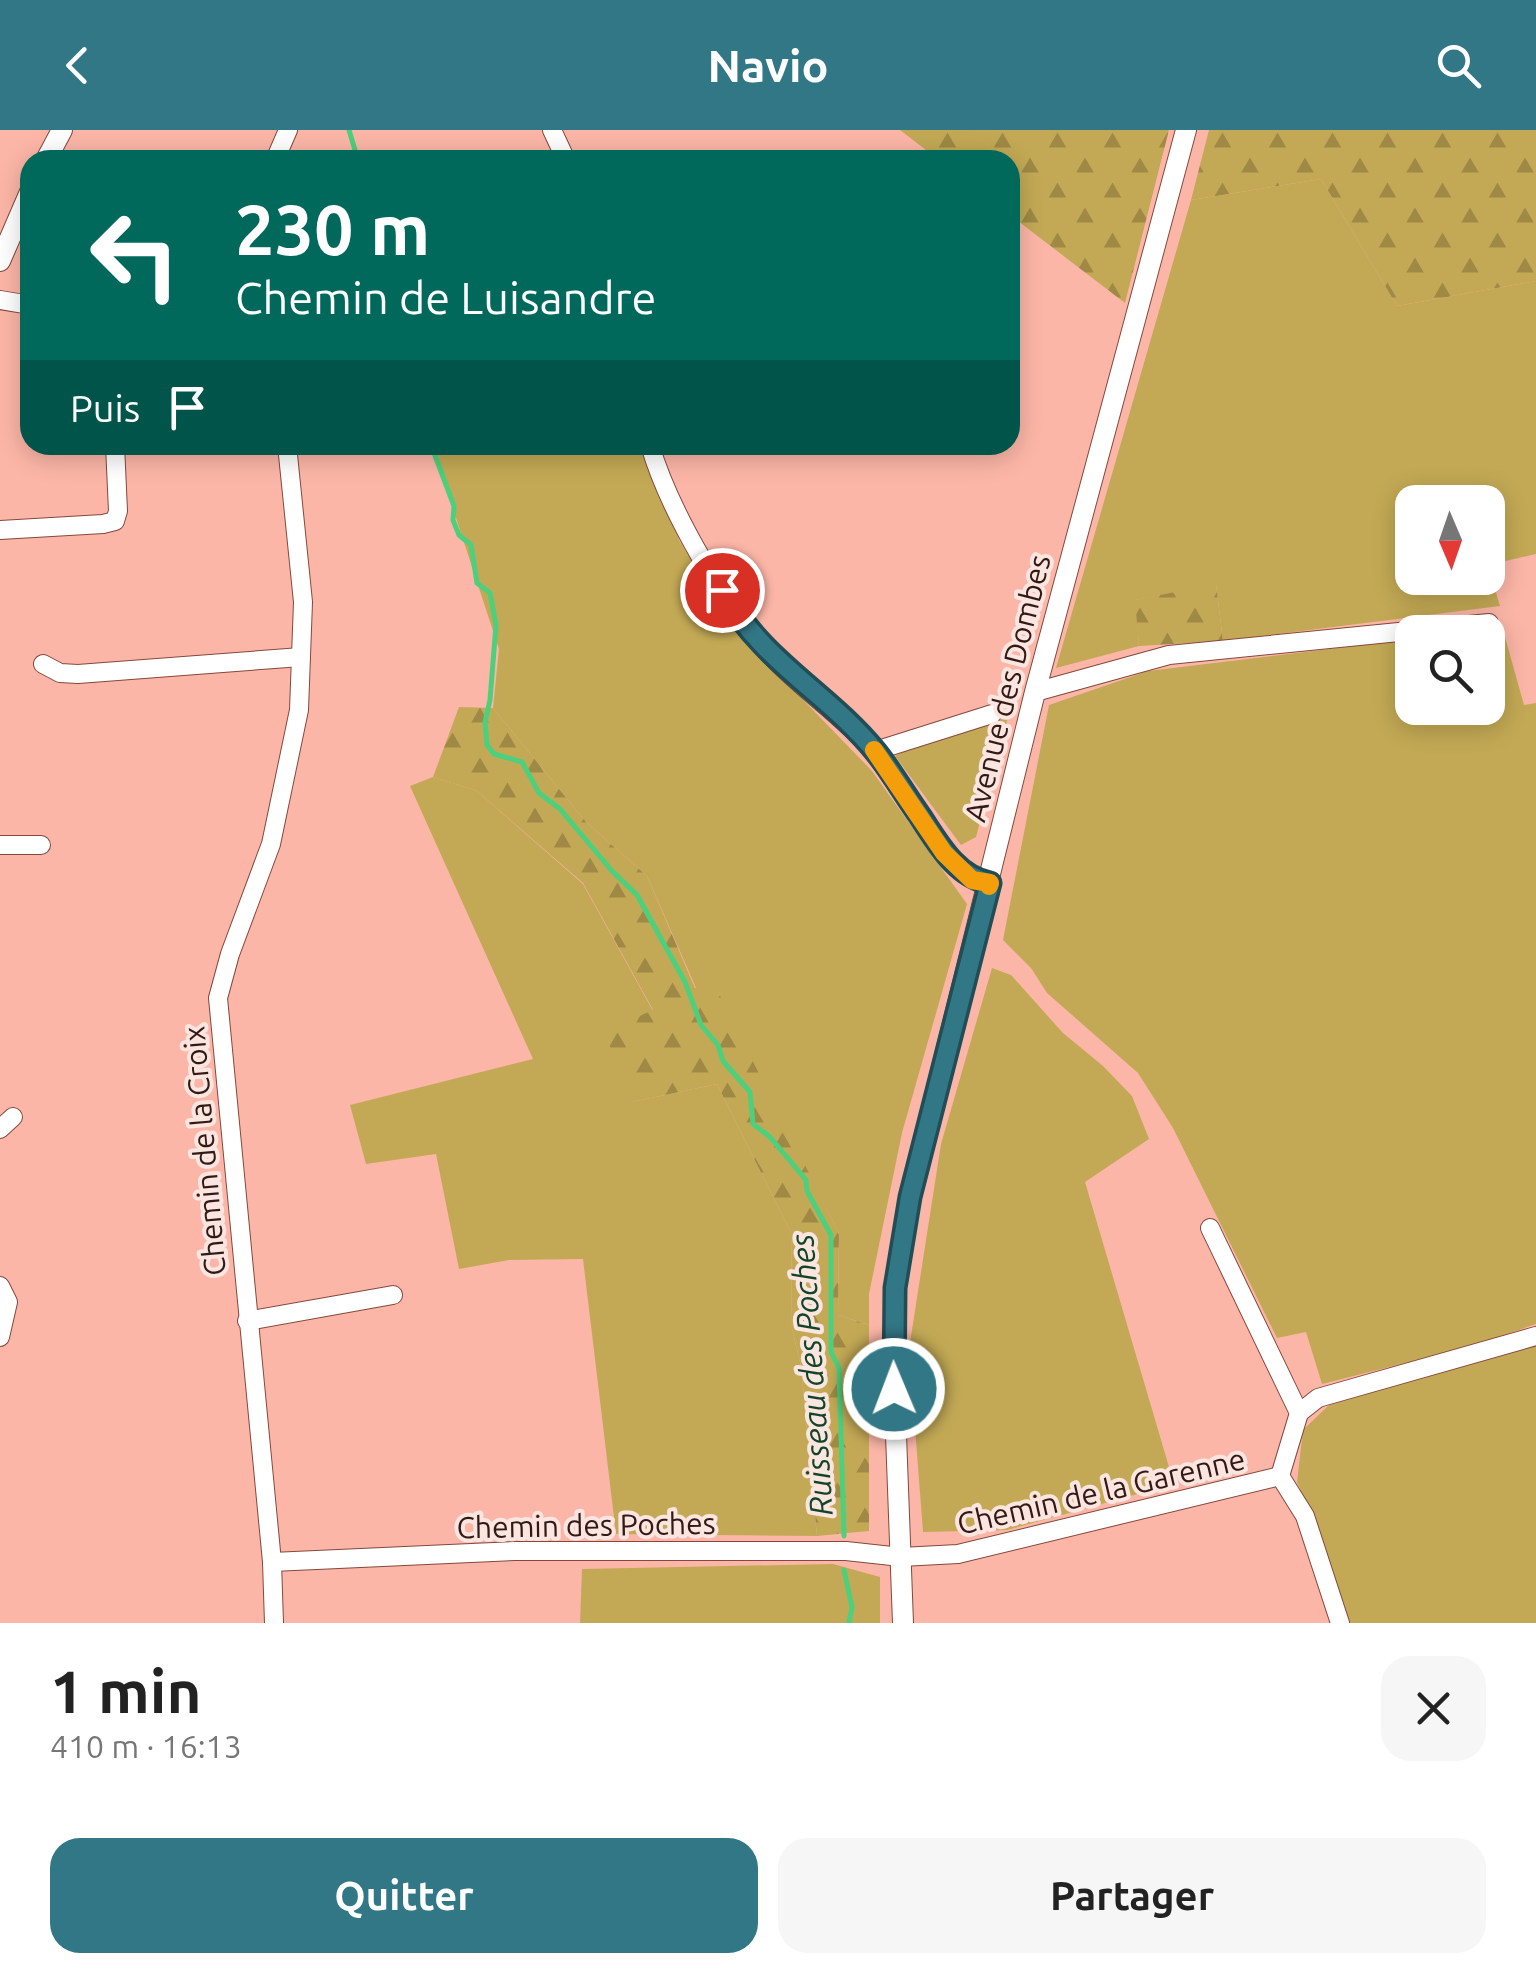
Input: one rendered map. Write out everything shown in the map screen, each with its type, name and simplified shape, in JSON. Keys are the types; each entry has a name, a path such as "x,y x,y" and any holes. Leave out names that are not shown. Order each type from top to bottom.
{"main road":[{"name":"Avenue des Dombes","path":"903,1623 892,1354 895,1288 910,1197 1035,692 1186,130"},
{"path":"0,261 20,215"}],"street":[{"path":"0,530 114,521 118,511 115,455"},
{"name":"Chemin de la Croix","path":"274,1623 272,1562 218,998 271,844 299,710 303,602 287,455"},
{"path":"654,455 679,514 738,620 773,658 874,751 944,853 972,880 990,883"},
{"path":"1035,692 1169,656 1395,633"},
{"path":"43,664 60,673 78,674 301,657"},
{"path":"874,751 992,714"},
{"path":"0,845 41,844"},
{"path":"1210,1228 1299,1414 1318,1398 1536,1336"},
{"path":"0,1286 8,1302 0,1336"},
{"path":"247,1322 393,1295"},
{"name":"Chemin de la Garenne","path":"901,1557 958,1554 1016,1542 1163,1502 1280,1476 1299,1414"},
{"path":"1280,1476 1305,1516 1340,1623"},
{"name":"Chemin des Poches","path":"272,1562 514,1550 846,1551 901,1557"}],"green space":[{"path":"900,130 1169,130 1125,303 1020,223 1020,150 926,150"},
{"path":"1209,130 1536,130 1536,281 1397,306 1321,179 1191,200"},
{"path":"1321,179 1397,306 1536,281 1536,554 1505,561 1505,485 1395,485 1395,595 1497,595 1500,606 1395,615 1395,619 1223,641 1216,585 1136,600 1139,646 1056,668 1191,200"},
{"path":"435,455 652,455 679,540 728,622 872,771 967,904 902,1133 869,1294 869,1325 838,1315 839,1233 781,1120 696,988 647,876 586,822 493,708 499,649"},
{"path":"1216,584 1223,641 1139,646 1135,600"},
{"path":"1505,637 1524,705 1536,703 1536,1324 1469,1347 1322,1384 1306,1332 1277,1338 1173,1128 1138,1073 1047,993 1031,968 1003,940 1049,705 1148,671 1395,641 1395,725 1505,725"},
{"path":"459,707 493,708 586,822 647,876 695,988 715,986 839,1233 838,1315 869,1325 869,1531 817,1536 801,1366 792,1329 791,1233 717,1084 632,1102 604,1032 653,1010 583,883 477,791 433,777"},
{"path":"1008,717 976,837 961,845 895,756 922,743"},
{"path":"433,777 477,791 583,884 653,1011 632,1102 717,1084 791,1233 792,1329 801,1366 817,1536 616,1534 583,1259 509,1260 459,1269 436,1154 366,1164 350,1105 533,1059 410,786"},
{"path":"992,968 1011,975 1063,1033 1132,1096 1149,1139 1085,1182 1174,1484 1007,1530 923,1532 909,1349 941,1144"},
{"path":"1536,1343 1536,1623 1347,1623 1313,1518 1297,1482 1303,1430 1329,1405"},
{"path":"833,1564 880,1577 880,1623 580,1623 582,1569"}],"waterway":[{"name":"Ruisseau des Poches","path":"349,130 355,150"},
{"name":"Ruisseau des Poches","path":"435,455 454,506 453,520 459,535 471,545 477,583 490,593 496,625 485,722 487,745 494,754 522,762 539,793 560,809 637,895 685,982 701,1025 718,1045 723,1061 750,1092 753,1124 770,1137 806,1180 807,1191 831,1235 831,1352 839,1368 844,1536"},
{"name":"Ruisseau des Poches","path":"844,1570 852,1607 849,1623"}],"slow traffic":[{"path":"874,750 944,853 972,880 990,883 989,886"}],"route":[{"path":"722,590 738,620 773,658 874,751 944,853 972,880 990,883 910,1197 895,1288 894,1389"}]}
